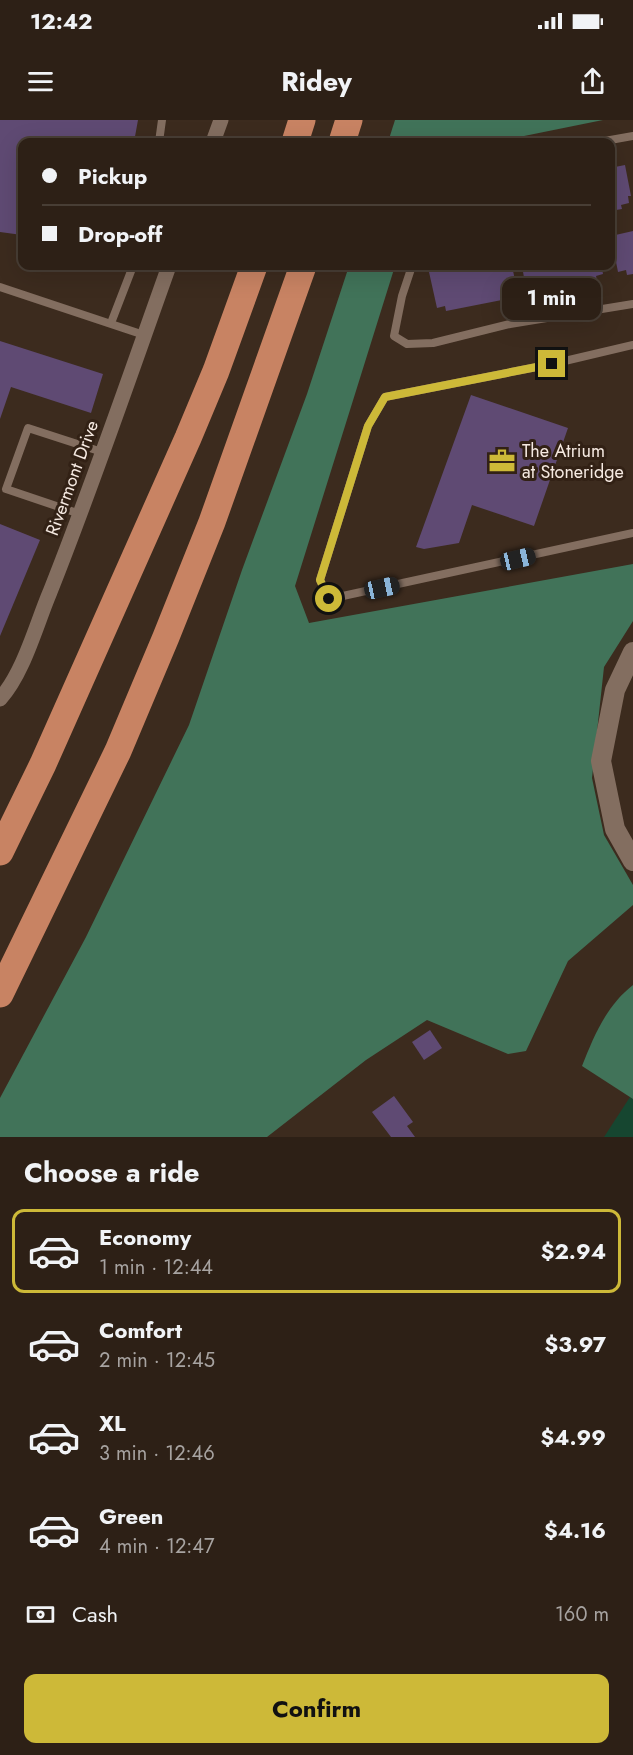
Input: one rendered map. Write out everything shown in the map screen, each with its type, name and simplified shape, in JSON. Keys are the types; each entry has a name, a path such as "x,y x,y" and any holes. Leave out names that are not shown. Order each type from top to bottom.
{"highway":[{"path":"296,138 302,120"},
{"path":"343,138 349,120"},
{"path":"0,852 43,764 188,438 216,371 253,270"},
{"path":"0,994 117,751 166,637 215,512 302,270"}],"street":[{"path":"214,138 221,120"},
{"name":"Rivermont Drive","path":"0,699 23,659 80,514 168,270"},
{"path":"633,652 615,690 601,761 615,829 633,861"}],"lane":[{"path":"160,138 162,120"},
{"path":"615,139 633,136"},
{"path":"111,323 132,270"},
{"path":"411,270 402,296 394,336 407,344 433,343 510,324 633,304"},
{"path":"0,287 144,335"},
{"path":"633,345 552,364 385,397 368,426 320,580 329,599 633,533"},
{"path":"80,514 6,489 28,428 102,452"}],"green space":[{"path":"395,120 603,120 514,138 389,138"},
{"path":"348,270 394,270 295,586 309,623 633,564 633,621 604,667 592,778 604,835 633,885 633,905 568,961 526,1051 508,1054 427,1020 366,1060 267,1137 0,1137 0,1098 86,937 189,725 242,570 307,394"},
{"path":"633,985 633,1099 582,1066 608,1012"},
{"path":"630,1097 633,1099 633,1137 604,1137"}],"building":[{"path":"0,120 138,120 135,138 18,138 18,234 0,232"},
{"path":"625,165 631,196 628,196 629,203 621,205 622,209 615,210 615,167"},
{"path":"633,231 633,274 627,275 626,270 618,272 615,235"},
{"path":"513,270 516,285 512,286 514,293 506,294 507,299 446,311 445,306 437,308 429,272"},
{"path":"523,270 602,270 603,274 596,276 597,280 535,292 535,288 526,289"},
{"path":"0,341 103,374 91,413 11,387 0,419"},
{"name":"The Atrium at Stoneridge","path":"471,395 568,428 534,526 472,505 459,543 424,549 416,547"},
{"path":"0,524 40,540 0,636"},
{"path":"430,1030 442,1048 424,1060 412,1042"},
{"path":"394,1096 413,1122 407,1126 415,1137 391,1137 372,1112"}],"place":[{"name":"The Atrium at Stoneridge","path":"502,461"}],"route":[{"path":"329,599 320,580 368,426 385,397 552,364"}]}
